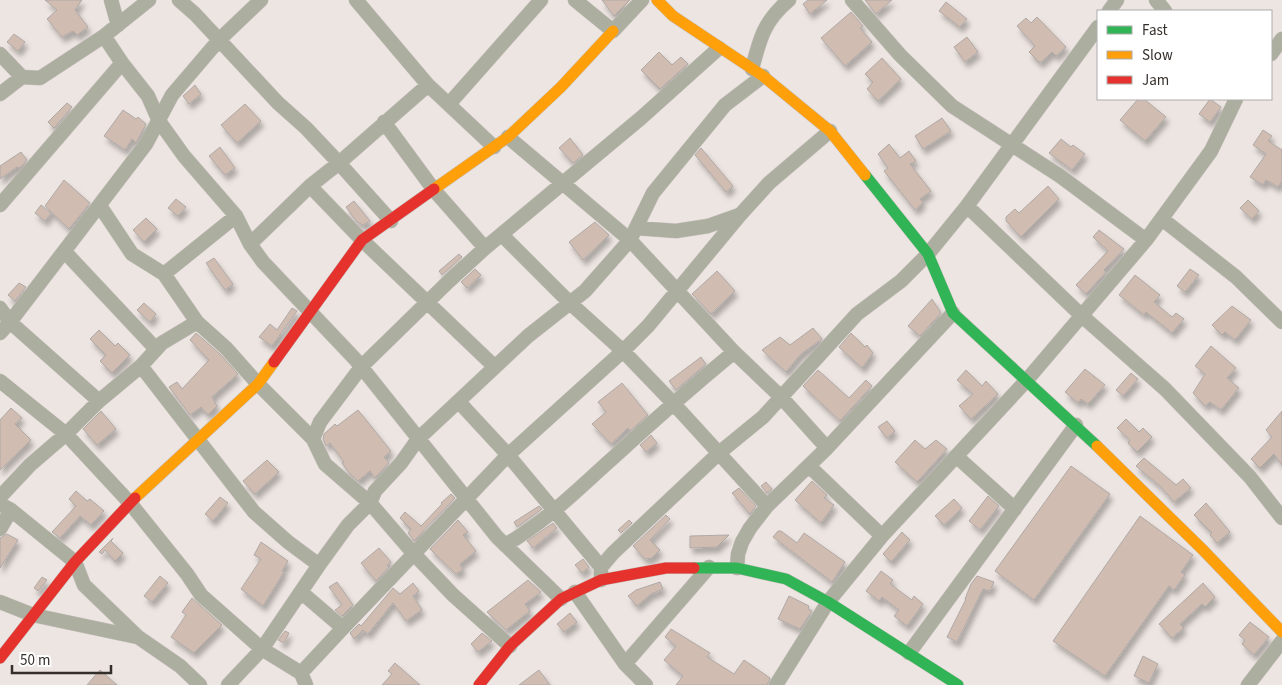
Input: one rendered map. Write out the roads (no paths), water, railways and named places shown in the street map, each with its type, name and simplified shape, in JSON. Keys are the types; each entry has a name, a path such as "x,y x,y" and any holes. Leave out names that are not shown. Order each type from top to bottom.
{"street":[{"path":"111,0 118,25"},
{"path":"0,94 22,77 40,78 104,36 149,0"},
{"path":"179,0 195,14 278,103 339,162 391,220"},
{"path":"0,333 65,252 146,144 172,95 219,40 261,0"},
{"path":"356,0 428,84 494,147"},
{"path":"449,104 541,0"},
{"path":"575,0 613,31"},
{"path":"0,658 75,562 178,457 258,384 312,312 362,240 508,137 561,87 642,0"},
{"path":"657,0 673,16 758,72 830,131 928,254 953,313 1076,425 1203,550 1282,632"},
{"path":"228,685 262,649 319,564 348,525 370,503 376,491 401,463 418,439 528,336 584,291 633,234 653,193 725,105 758,72 759,40 775,12 789,0"},
{"path":"852,0 900,55 952,106 1060,176 1146,240"},
{"path":"1156,0 1164,10"},
{"path":"479,685 510,646 562,599 601,574 613,554 719,453 763,417 782,398 857,314 901,281 928,254 967,206 1097,28"},
{"path":"104,36 148,96 159,121 184,156 236,216 250,244 263,262 362,366 504,545 562,599"},
{"path":"313,439 320,422 362,366 428,302 485,248 641,118 719,48"},
{"path":"0,54 22,77"},
{"path":"0,205 122,63"},
{"path":"250,244 310,186 428,84"},
{"path":"776,685 828,602 882,536 1026,381 1146,240 1211,151 1236,100"},
{"path":"384,122 434,190 485,248"},
{"path":"0,381 66,434 130,504 187,574 201,596 262,649 303,679 342,628 508,454 623,351 648,326 676,290 769,183 830,131"},
{"path":"508,137 562,184 633,234 676,290 734,352 782,398 826,448"},
{"path":"310,186 362,240 495,367"},
{"path":"100,206 132,254 164,274 197,322 226,348 258,384 313,439 325,464 370,503 453,595 510,646"},
{"path":"967,206 1082,316 1165,389 1250,477 1282,518"},
{"path":"633,234 676,231 708,226 740,215"},
{"path":"164,274 236,216"},
{"path":"1162,219 1236,277 1282,322"},
{"path":"502,235 570,303 623,351 767,506"},
{"path":"65,252 156,349"},
{"path":"0,308 10,322 99,401"},
{"path":"738,568 738,554 742,542 767,506 809,466 953,313"},
{"path":"0,497 30,465 66,434 99,401 141,366 162,343 197,322"},
{"path":"504,545 522,536 554,512 673,403 734,352"},
{"path":"141,366 254,512 288,542 319,564"},
{"path":"459,402 508,454 601,574"},
{"path":"909,653 1076,425"},
{"path":"956,456 1015,509"},
{"path":"809,466 882,536"},
{"path":"0,528 6,507 75,562 84,585 138,637 180,666 200,685"},
{"path":"601,574 666,568 709,567 738,568 786,579 828,602 958,685"},
{"path":"626,664 709,567"},
{"path":"302,592 342,628"},
{"path":"575,592 626,664 646,685"},
{"path":"0,602 33,614 138,637"},
{"path":"1248,685 1282,641"}]}
